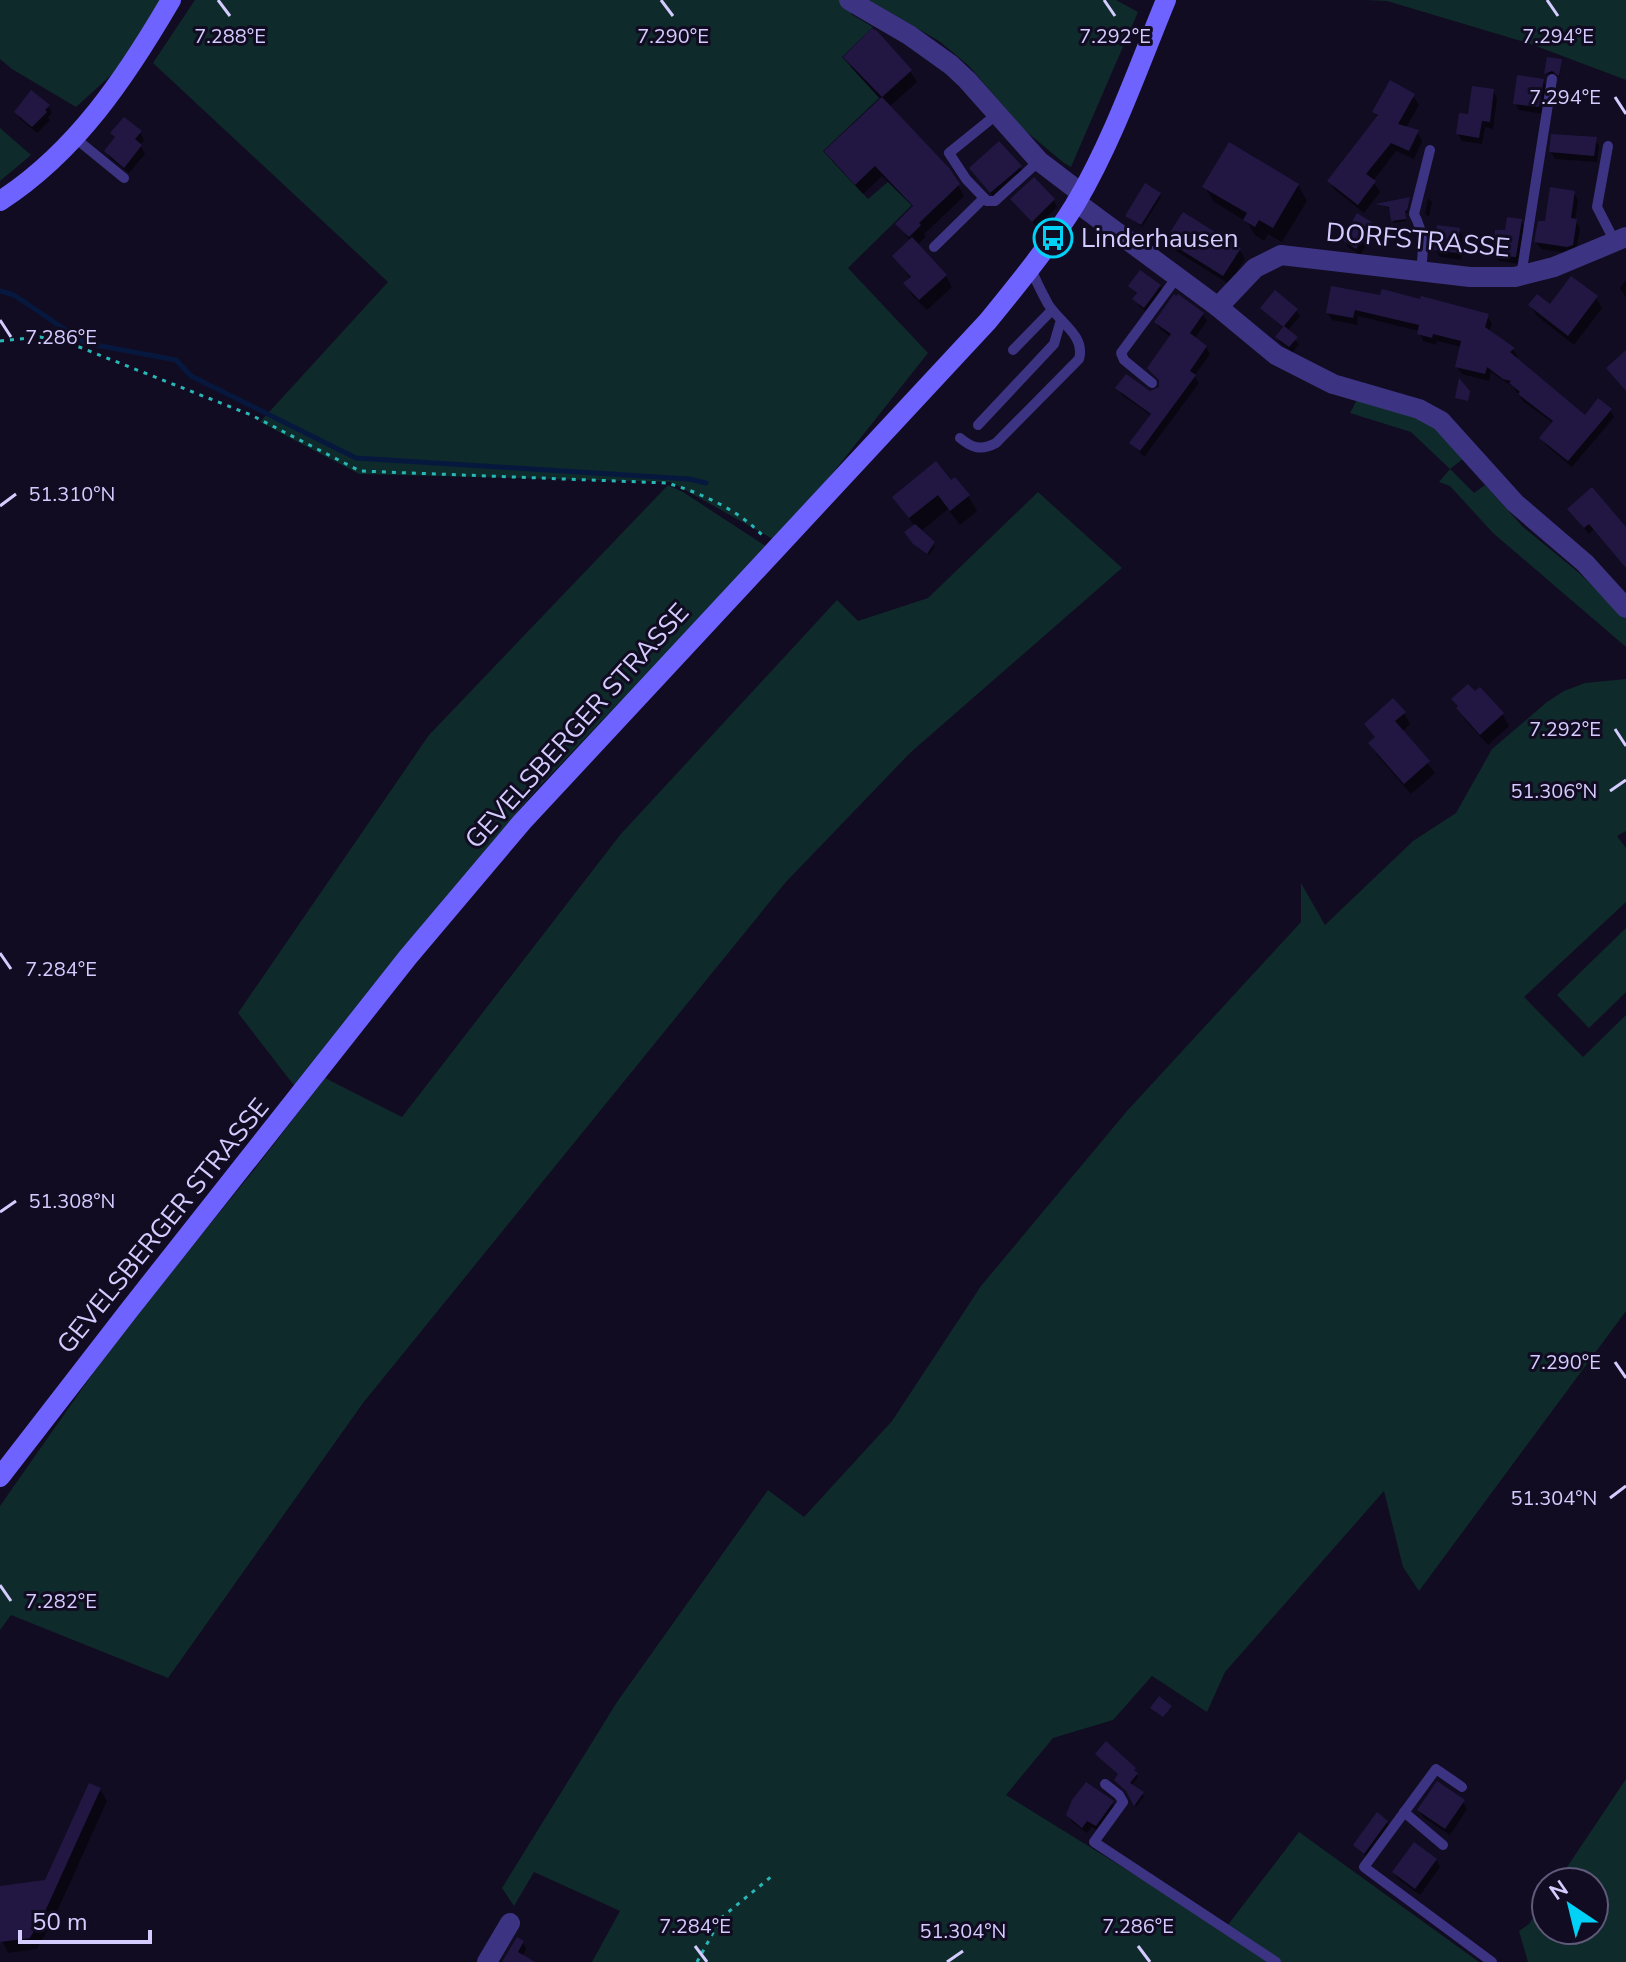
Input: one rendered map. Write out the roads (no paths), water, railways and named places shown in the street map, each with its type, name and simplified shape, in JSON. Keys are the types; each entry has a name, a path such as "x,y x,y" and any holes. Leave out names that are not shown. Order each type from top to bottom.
{"main road":[{"path":"0,201 42,172 75,138 124,75 171,0"},
{"name":"GEVELSBERGER STRASSE","path":"0,1477 182,1242 461,893 522,822 988,321 1031,269 1078,198 1117,119 1166,0"}],"street":[{"path":"849,0 932,50 967,80 1039,161 1078,198 1276,355 1333,384 1419,409 1441,421 1515,503 1585,563 1626,608"},
{"name":"DORFSTRASSE","path":"1218,307 1255,268 1281,255 1470,277 1521,276 1554,267 1620,239"},
{"path":"487,1962 510,1923"}],"lane":[{"path":"1521,276 1552,79"},
{"path":"996,115 949,153 966,179 984,198 995,201 1039,161"},
{"path":"75,138 124,178"},
{"path":"1608,146 1597,207 1620,239"},
{"path":"1421,270 1424,250 1421,228 1414,214 1430,150"},
{"path":"934,247 984,198"},
{"path":"960,438 979,449 996,443 1079,359 1082,350 1080,342 1052,310 1031,269"},
{"path":"1152,383 1124,360 1121,353 1177,277"},
{"path":"1013,350 1052,310"},
{"path":"978,425 1054,344 1061,320"},
{"path":"1462,1787 1436,1769 1364,1867 1492,1962"},
{"path":"1105,1784 1123,1802 1094,1842 1276,1962"},
{"path":"1404,1812 1443,1845"}],"waterway":[{"path":"0,291 14,295 85,343 176,360 191,376 356,458 689,479 706,483"}],"place":[{"name":"Linderhausen","path":"1053,238"}]}
